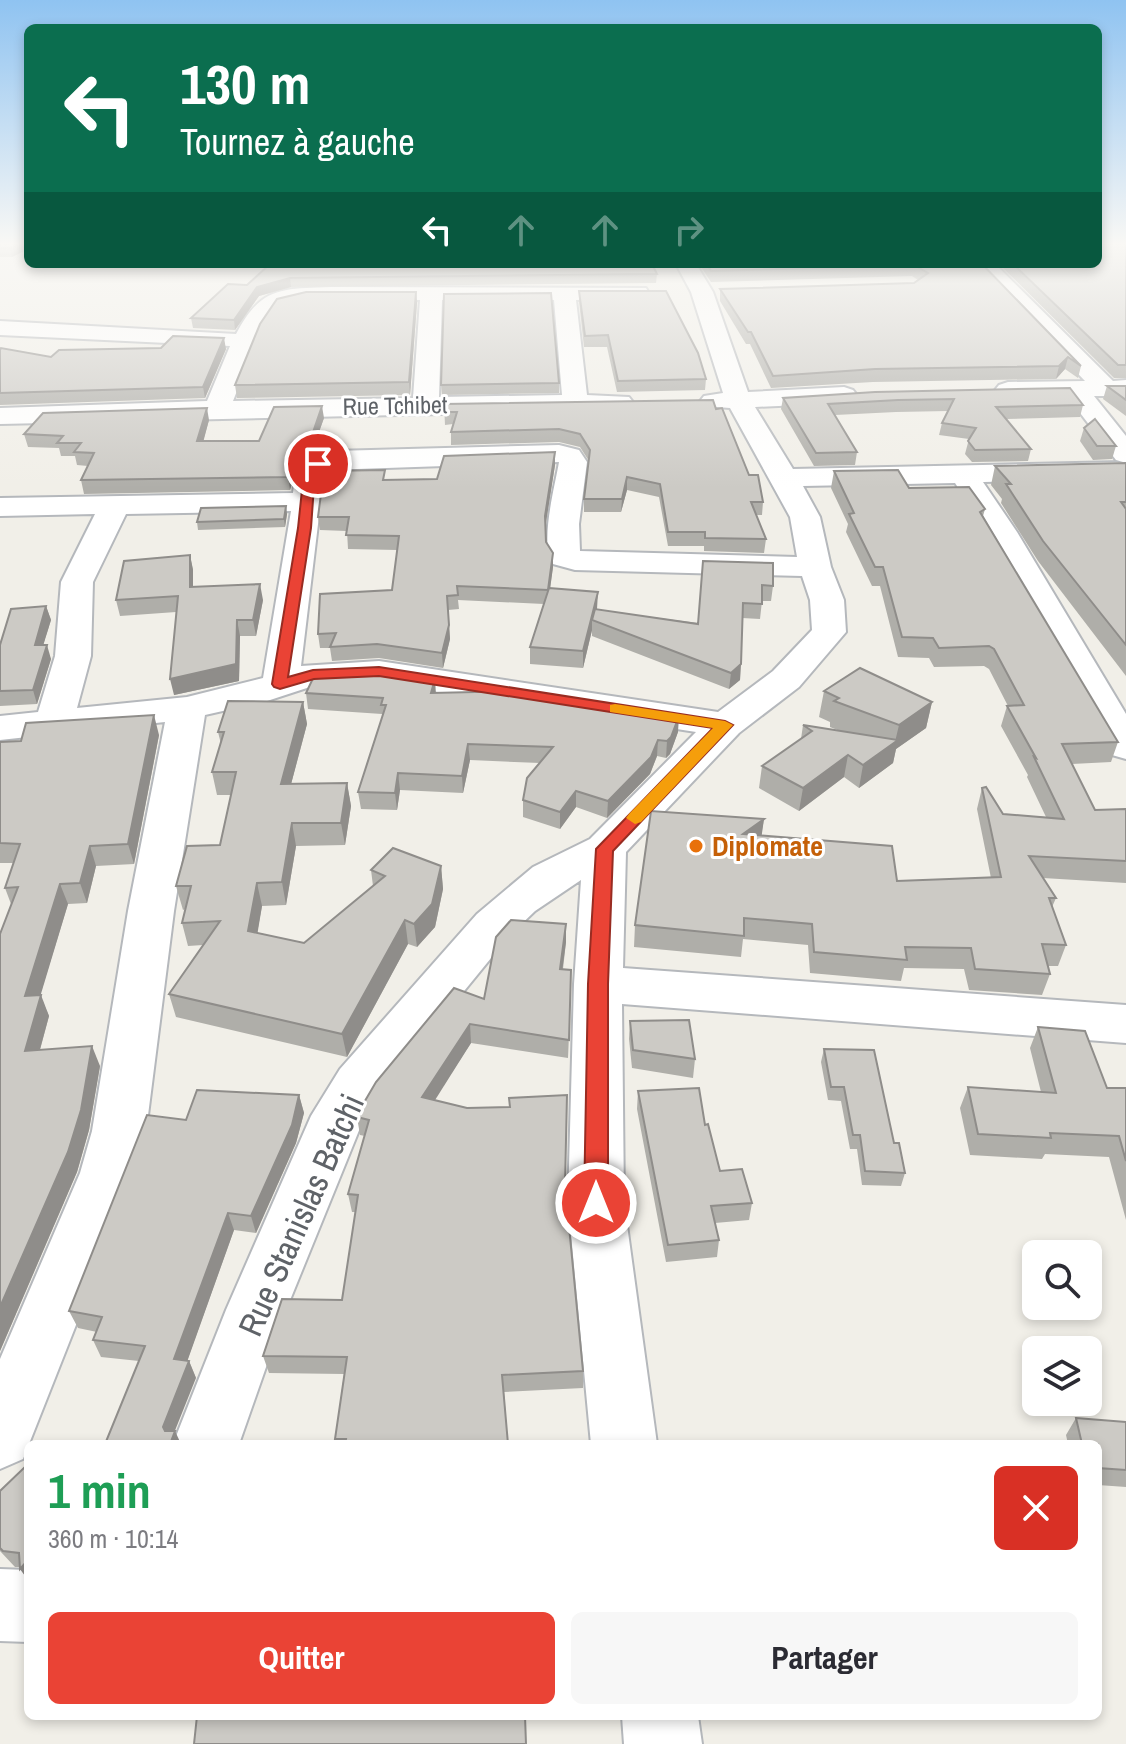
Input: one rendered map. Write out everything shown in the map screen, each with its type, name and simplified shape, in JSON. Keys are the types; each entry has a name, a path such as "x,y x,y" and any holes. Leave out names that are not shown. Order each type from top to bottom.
{"street":[{"path":"217,409 253,325"},
{"path":"426,405 430,325"},
{"path":"567,325 575,402"},
{"name":"Rue Stanislas Batchi","path":"207,1440 256,1310 338,1116 358,1084 493,925 519,900 549,878 605,849 725,725 786,679 829,632 827,600 815,567 805,517 738,401 720,325"},
{"path":"1049,325 1116,388"},
{"path":"0,328 244,340"},
{"path":"982,391 1116,388"},
{"path":"1075,389 1126,454"},
{"path":"694,402 873,393"},
{"name":"Rue Tchibet","path":"0,416 649,402"},
{"path":"280,684 310,471 318,464 334,459 559,453 569,456 573,462 564,524 564,557 590,561 815,567"},
{"path":"784,478 1126,470"},
{"path":"963,473 1002,532 1126,747"},
{"path":"0,507 307,502"},
{"path":"55,720 73,656 77,582 114,507"},
{"path":"0,728 187,708 254,693 313,674 379,672 725,725"},
{"path":"0,1436 108,1173 119,1131 151,911 187,708"},
{"path":"605,849 598,984 596,1203 624,1440"},
{"path":"598,984 1126,1024"},
{"path":"0,1605 24,1606"},
{"path":"660,1720 663,1744"}],"building":[{"path":"259,325 413,325 409,382 235,385"},
{"path":"443,325 554,325 559,383 441,385"},
{"path":"584,325 684,325 698,353 706,379 618,381 608,335 585,336"},
{"path":"744,325 1042,325 1081,366 1068,357 1059,366 875,369 773,376 751,332"},
{"path":"1077,325 1126,325 1126,365 1118,365"},
{"path":"173,336 224,338 203,387 0,393 1,348 51,357 59,350 161,348"},
{"path":"1107,386 1126,386 1126,400"},
{"path":"1070,388 1083,405 996,407 1031,449 975,450 968,441 976,428 942,423 954,399 898,400 828,404 857,452 816,453 783,398 875,392"},
{"path":"713,400 716,409 722,408 749,475 758,475 763,502 751,502 766,539 705,538 705,532 668,532 660,484 627,477 622,499 584,499 590,450 580,434 559,429 451,432 457,412 444,412 444,404"},
{"path":"322,406 310,441 295,453 288,477 81,480 94,453 74,452 81,443 57,443 63,436 24,434 43,413 207,408 197,441 259,441 274,407"},
{"path":"1095,419 1116,446 1097,446 1084,428"},
{"path":"555,452 545,516 546,542 553,553 548,590 457,586 458,595 447,596 449,625 442,653 377,644 330,647 336,633 318,634 320,594 392,590 399,536 346,535 349,517 318,517 324,471 385,470 383,480 437,479 444,456"},
{"path":"1126,463 1126,502 1121,502 1126,509 1126,645 1043,541 1006,484 1011,484 995,466"},
{"path":"898,470 909,488 969,487 985,509 980,512 1118,742 1062,744 1095,810 1126,809 1126,861 1029,856 1056,898 1049,898 1066,945 1042,944 1050,974 975,969 971,948 905,947 907,960 814,952 812,924 744,918 744,936 635,925 651,811 764,819 743,834 892,846 897,881 1001,877 982,788 986,787 1003,814 1064,819 1036,758 1007,706 1024,705 994,649 989,646 939,648 933,638 902,637 883,567 875,567 849,514 854,513 834,471"},
{"path":"286,506 284,519 197,522 201,508"},
{"path":"190,555 190,587 260,584 253,620 237,620 236,664 170,679 178,596 116,600 124,561"},
{"path":"703,561 773,563 773,586 762,585 762,604 743,603 741,664 731,673 592,620 595,609 698,624"},
{"path":"549,588 598,592 583,651 530,647"},
{"path":"46,606 35,645 47,645 33,690 0,691 0,645 11,609"},
{"path":"860,668 932,702 899,725 834,701 839,698 824,691"},
{"path":"377,670 435,679 431,693 517,691 679,716 671,737 667,741 658,740 651,757 608,801 576,791 560,812 523,800 527,778 553,747 468,744 462,776 398,773 395,793 358,792 386,705 381,705 383,698 306,693 316,672"},
{"path":"228,701 303,702 281,784 347,783 341,823 292,823 282,882 257,883 248,931 304,943 385,876 371,870 393,848 441,866 432,904 414,924 405,920 342,1034 169,994 220,921 182,923 191,886 176,886 187,846 220,845 236,772 212,772 224,732 218,732"},
{"path":"154,715 128,844 90,846 80,883 60,884 25,996 41,995 25,1051 92,1046 81,1110 68,1152 0,1307 0,934 18,887 5,888 20,844 0,843 0,742 21,741 26,723"},
{"path":"803,725 898,740 863,765 848,755 803,788 762,766 812,731"},
{"path":"511,920 566,924 560,969 571,970 569,1040 470,1024 422,1097 467,1108 510,1107 509,1098 567,1095 565,1185 583,1371 502,1375 508,1440 335,1439 347,1357 263,1356 282,1299 342,1300 358,1195 348,1194 369,1120 357,1117 376,1082 454,988 484,999 496,937"},
{"path":"689,1020 695,1059 633,1050 630,1021"},
{"path":"1038,1027 1085,1031 1107,1088 1126,1088 1126,1161 1119,1136 1050,1133 1051,1138 978,1134 968,1087 1056,1093"},
{"path":"824,1049 874,1050 894,1143 899,1143 905,1173 865,1171 860,1135 853,1135 844,1087 831,1087"},
{"path":"699,1088 705,1125 708,1124 720,1171 742,1169 752,1203 711,1206 719,1240 668,1245 638,1091"},
{"path":"197,1090 299,1095 292,1125 251,1216 228,1213 174,1359 189,1361 163,1427 165,1431 175,1431 172,1440 107,1440 145,1346 93,1340 102,1317 69,1311 147,1115 186,1120"},
{"path":"1076,1418 1126,1422 1126,1470 1102,1468 1102,1440 1081,1440"},
{"path":"24,1468 24,1564 20,1569 19,1553 0,1548 0,1491"},
{"path":"197,1720 525,1720 526,1744 194,1744"}],"slow traffic":[{"path":"615,708 725,725 635,818"}],"place":[{"name":"Diplomate","path":"696,846"}],"route":[{"path":"318,464 310,471 280,684 313,674 379,672 725,725 605,849 598,984 596,1203"}]}
